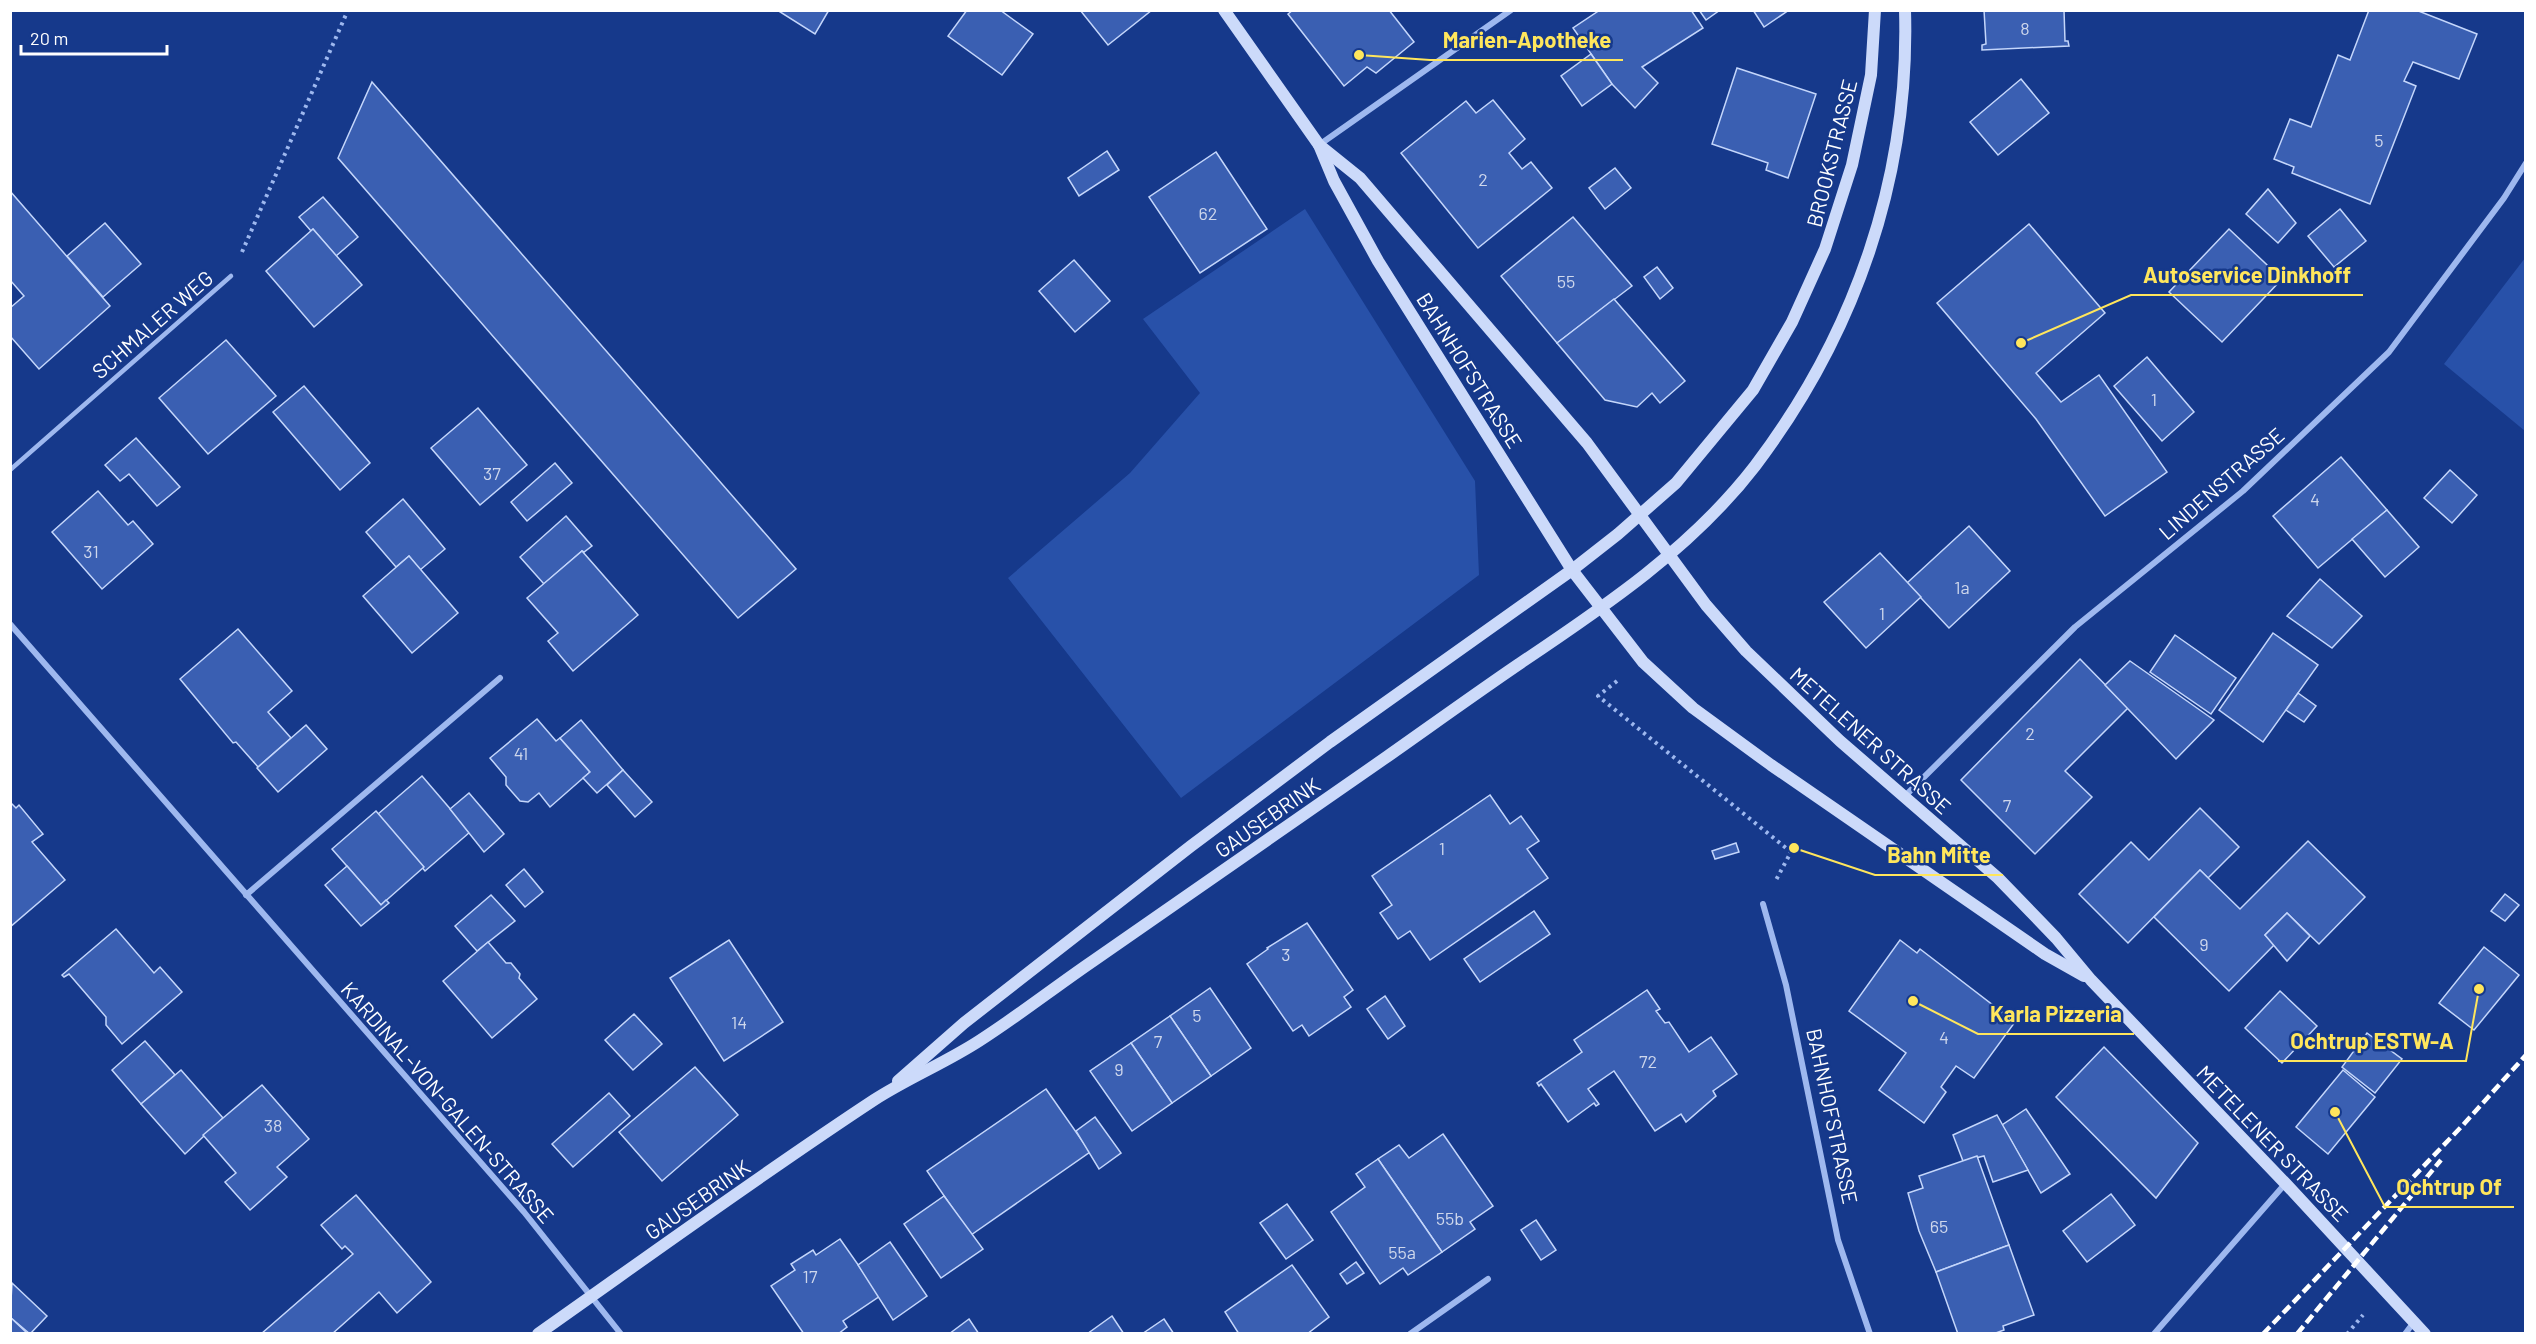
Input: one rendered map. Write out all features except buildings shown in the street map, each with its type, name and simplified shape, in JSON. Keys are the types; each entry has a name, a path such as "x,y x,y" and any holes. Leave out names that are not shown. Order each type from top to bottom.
{"main road":[{"name":"BAHNHOFSTRASSE","path":"1224,10 1319,145 1334,181 1378,261 1572,570 1601,609"},
{"name":"BROOKSTRASSE","path":"1572,570 1676,483 1753,390 1792,322 1826,249 1852,165 1871,75 1875,10"},
{"path":"1669,554 1705,523 1754,467 1802,398 1832,343 1857,288 1881,220 1893,162 1902,103 1906,43 1905,10"},
{"name":"BAHNHOFSTRASSE","path":"1319,145 1360,178 1587,443 1639,515"},
{"name":"METELENER STRASSE","path":"1639,515 1706,605 1746,651 1825,727 1998,878 2056,938 2091,980 2286,1184 2425,1334"},
{"name":"GAUSEBRINK","path":"538,1334 879,1097 977,1043 1601,609 1669,554"},
{"name":"GAUSEBRINK","path":"879,1097 964,1023 1191,846 1330,742 1572,570"},
{"name":"METELENER STRASSE","path":"1601,609 1643,662 1693,708 1771,765 2045,954 2091,980"}],"street":[{"path":"1319,145 1511,10"},
{"name":"LINDENSTRASSE","path":"1904,797 2075,627 2243,491 2389,352 2504,198 2526,163"},
{"name":"KARDINAL-VON-GALEN-STRASSE","path":"10,624 524,1212 621,1334"},
{"path":"246,895 500,678"},
{"name":"BAHNHOFSTRASSE","path":"1763,904 1786,985 1838,1240 1870,1334"},
{"path":"2154,1334 2286,1184"},
{"path":"1410,1334 1488,1279"},
{"path":"2405,1334 2414,1322"}],"lane":[{"name":"SCHMALER WEG","path":"10,470 231,276"}],"path":[{"name":"SCHMALER WEG","path":"231,276 348,10"},
{"path":"1643,662 1598,696 1791,852 1763,904"}],"shaded area":[{"path":"1305,209 1475,481 1479,575 1181,798 1008,578 1130,473 1200,393 1143,319"},
{"path":"2525,258 2525,431 2444,364"}],"railway":[{"path":"2263,1334 2463,1125 2526,1055"},
{"path":"2297,1334 2441,1160"}],"place":[{"name":"Marien-Apotheke","path":"1359,55"},
{"name":"Autoservice Dinkhoff","path":"2021,343"},
{"name":"Bahn Mitte","path":"1794,848"},
{"name":"Ochtrup ESTW-A","path":"2479,989"},
{"name":"Karla Pizzeria","path":"1913,1001"},
{"name":"Ochtrup Of","path":"2335,1112"}]}
